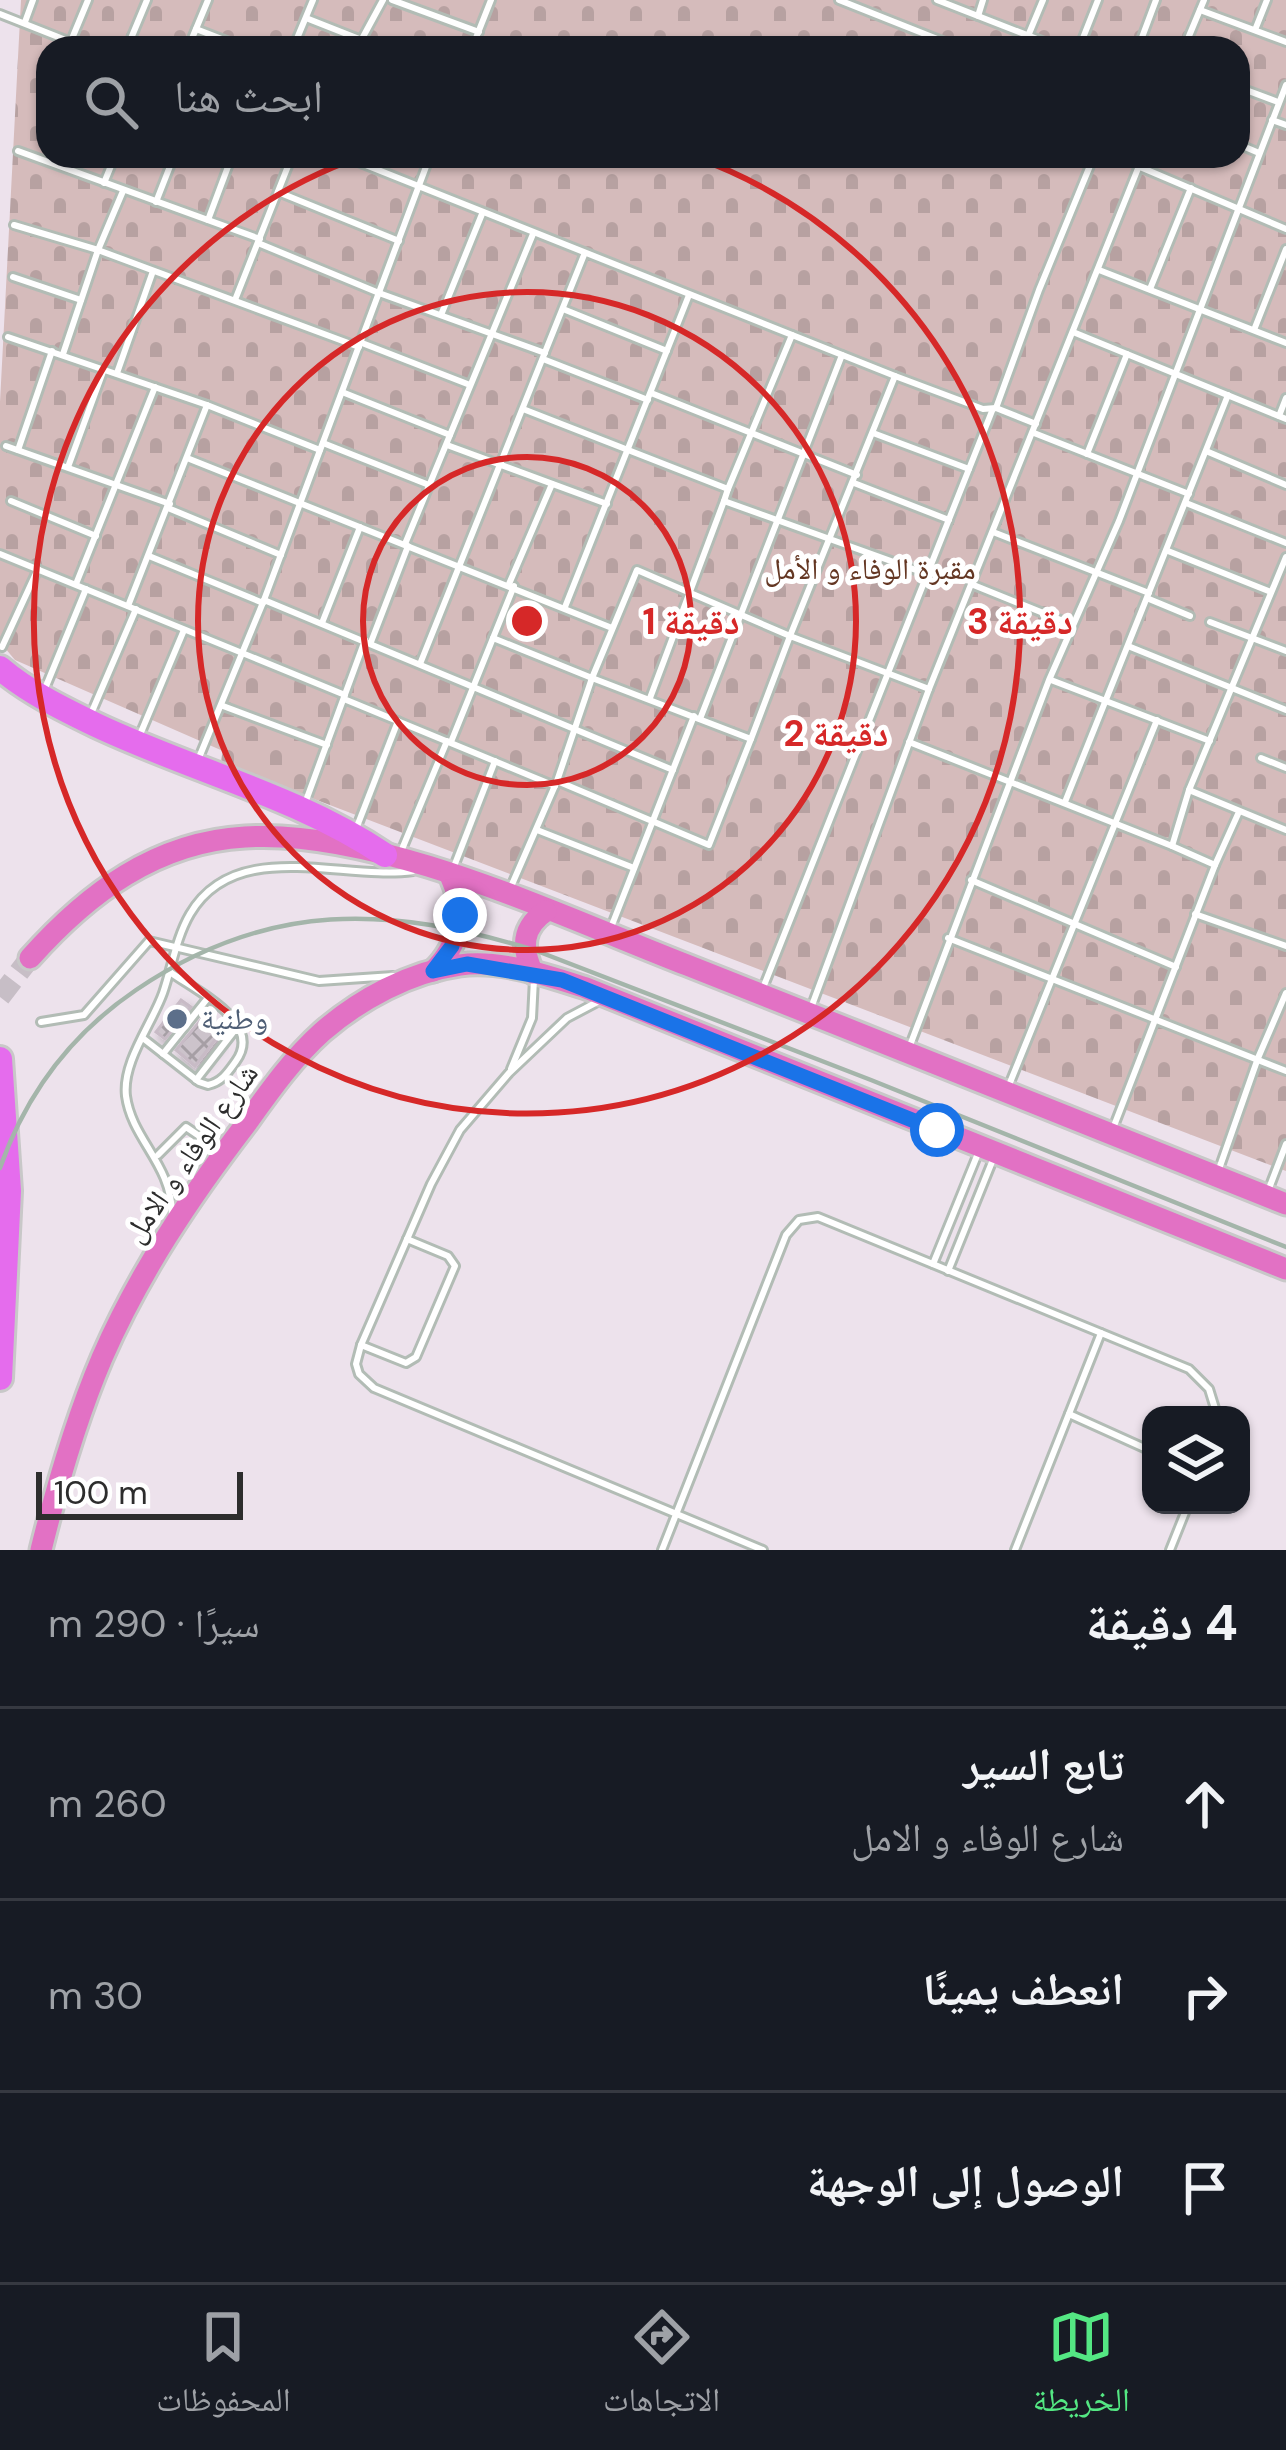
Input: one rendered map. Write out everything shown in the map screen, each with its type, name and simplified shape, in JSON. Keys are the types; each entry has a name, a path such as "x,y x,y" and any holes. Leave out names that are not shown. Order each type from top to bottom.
{"highway":[{"path":"1,657 42,696 88,721 195,769 303,809 391,857"},
{"path":"0,1059 9,1192 0,1378"}],"main road":[{"path":"30,958 97,892 179,849 223,839 269,836 391,857 608,934 1276,1200"},
{"path":"423,974 447,955 459,926 460,905 440,871"},
{"path":"533,973 525,940 530,926 546,911"},
{"name":"شارع الوفاء و الامل","path":"41,1550 100,1362 132,1294 224,1153 308,1046 358,1005 423,974 467,964 533,973 613,998 1286,1269"}],"lane":[{"path":"25,22 33,0"},
{"path":"73,36 88,0"},
{"path":"132,36 147,0"},
{"path":"193,36 208,0"},
{"path":"298,36 313,0"},
{"path":"364,36 387,0 478,32"},
{"path":"476,36 491,0"},
{"path":"839,0 930,36"},
{"path":"937,0 1028,36 1043,0"},
{"path":"978,16 983,0"},
{"path":"1084,36 1098,0"},
{"path":"1142,36 1156,0"},
{"path":"1189,36 1204,0"},
{"path":"1255,30 1267,0"},
{"path":"1200,10 1286,42"},
{"path":"0,14 57,36"},
{"path":"306,18 343,36"},
{"path":"196,29 214,36"},
{"path":"907,1053 1049,680 1097,572 1286,85"},
{"path":"1250,92 1278,102"},
{"path":"1272,120 1286,124"},
{"path":"1250,150 1259,153"},
{"path":"18,151 36,155"},
{"path":"74,168 379,293 804,454 949,520"},
{"path":"104,182 110,168"},
{"path":"156,202 169,168"},
{"path":"208,220 228,168"},
{"path":"236,300 287,168"},
{"path":"370,168 895,376 994,410 1189,494"},
{"path":"195,769 426,168"},
{"path":"761,994 1089,168"},
{"path":"808,1013 929,689 1138,168"},
{"path":"1144,168 1286,229"},
{"path":"1150,289 1191,188"},
{"path":"63,354 123,190"},
{"path":"278,192 399,241"},
{"path":"441,315 482,214"},
{"path":"14,225 98,250 470,385"},
{"path":"303,809 533,234"},
{"path":"1253,330 1286,249"},
{"path":"420,664 585,254"},
{"path":"1098,270 1286,343"},
{"path":"117,374 153,271"},
{"path":"13,278 81,300"},
{"path":"566,607 689,295"},
{"path":"563,309 667,351"},
{"path":"1073,332 1282,417 1286,398"},
{"path":"650,698 792,335"},
{"path":"8,337 429,485"},
{"path":"18,450 52,351"},
{"path":"1088,454 1127,354"},
{"path":"608,934 742,615 842,355"},
{"path":"67,468 104,369"},
{"path":"0,554 709,845 895,376"},
{"path":"76,585 155,387"},
{"path":"342,392 450,435"},
{"path":"1065,802 1228,395"},
{"path":"88,721 207,405"},
{"path":"523,409 728,489"},
{"path":"874,433 969,469"},
{"path":"446,444 607,504"},
{"path":"6,446 117,485 281,555"},
{"path":"1206,451 1286,484"},
{"path":"187,458 612,628"},
{"path":"391,857 473,687 552,484"},
{"path":"11,501 96,536"},
{"path":"724,501 927,574"},
{"path":"1186,503 1286,543"},
{"path":"322,622 360,527"},
{"path":"992,532 1097,572 1190,616"},
{"path":"1167,550 1270,592"},
{"path":"148,556 322,622 673,770"},
{"path":"1172,846 1190,790 1286,557"},
{"path":"1,657 38,569"},
{"path":"507,896 556,783 592,678 637,570 929,689"},
{"path":"971,584 1073,625"},
{"path":"42,696 86,589"},
{"path":"1210,622 1286,651"},
{"path":"136,744 184,630"},
{"path":"493,638 751,739"},
{"path":"1128,646 1286,710"},
{"path":"1049,680 1210,742"},
{"path":"222,706 327,745"},
{"path":"1006,1093 1156,720"},
{"path":"354,835 398,721"},
{"path":"909,742 1215,865"},
{"path":"1261,758 1286,768"},
{"path":"170,1230 170,1192 127,1098 130,1067 196,905 213,888 245,872 315,868 440,871 495,761"},
{"path":"1190,790 1286,830"},
{"path":"1111,1134 1239,812"},
{"path":"536,829 634,868"},
{"path":"971,880 1176,968"},
{"path":"1195,914 1286,946"},
{"path":"948,938 1286,1071"},
{"path":"41,1022 84,1015 146,942 319,980 423,974"},
{"path":"144,1039 208,1085 222,1079 243,1047 239,1024 170,972"},
{"path":"509,1072 532,1018 533,973"},
{"path":"1216,1176 1286,993"},
{"path":"613,998 585,1006 567,1018 509,1072 460,1130 407,1239 356,1364 374,1388 763,1550"},
{"path":"163,1054 206,999"},
{"path":"196,1079 239,1024"},
{"path":"157,1156 186,1127 224,1153"},
{"path":"1276,1200 1286,1144"},
{"path":"933,1264 988,1151"},
{"path":"948,1270 988,1151"},
{"path":"662,1550 794,1224 818,1217 1189,1369 1208,1389 1214,1406"},
{"path":"361,1345 406,1364 416,1358 455,1266 452,1258 407,1239"},
{"path":"1015,1550 1101,1333"},
{"path":"1069,1414 1142,1446"},
{"path":"1170,1550 1184,1514"}],"green space":[{"name":"مقبرة الوفاء و الأمل","path":"21,0 1286,0 1286,1171 220,763 223,751 15,660 0,642 0,402"}],"building":[{"path":"181,1000 191,1007 165,1039 156,1032"},
{"path":"204,1016 222,1031 195,1066 176,1050"}],"tunnel":[{"path":"0,997 30,958"}],"railway":[{"path":"0,1168 23,1115 53,1068 91,1026 136,990 234,939 282,926 380,919 430,925 537,951 1286,1247"}],"place":[{"name":"وطنية","path":"177,1019"}],"route":[{"path":"460,915 452,946 433,971 467,964 562,980 937,1130"}]}
